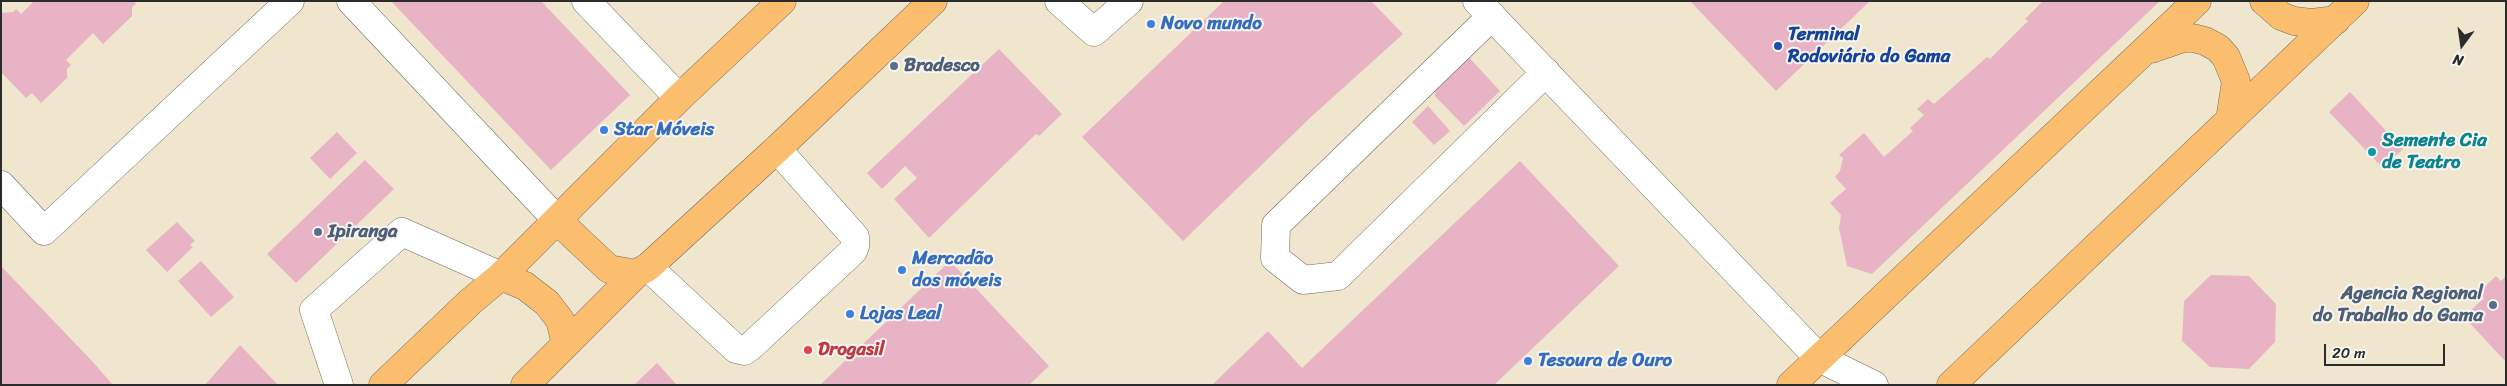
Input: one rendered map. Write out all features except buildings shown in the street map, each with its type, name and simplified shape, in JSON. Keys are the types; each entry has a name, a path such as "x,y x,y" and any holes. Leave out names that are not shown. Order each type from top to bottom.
{"main road":[{"path":"383,385 470,302 501,276 679,98 782,1"},
{"path":"525,385 642,270 777,149 933,1"},
{"path":"1791,385 2148,50 2197,1"},
{"path":"2264,1 2281,16 2312,23 2346,10"},
{"path":"1951,385 2346,10"},
{"path":"2148,50 2183,38 2205,41 2218,48 2226,57 2236,81 2230,120"},
{"path":"558,221 609,269 642,270"},
{"path":"501,276 525,286 547,303 560,320 566,344"}],"street":[{"path":"1,184 44,231 290,1"},
{"path":"351,1 558,221"},
{"path":"586,1 679,98"},
{"path":"1059,1 1094,32 1129,1"},
{"path":"1546,72 1338,276 1303,280 1275,258 1276,225 1484,9 1546,72 1819,358 1874,385"},
{"path":"642,270 736,349 744,351 750,347 854,251 855,246 855,236 777,149"},
{"path":"339,385 314,310 402,232 501,276"}],"place":[{"name":"Novo mundo","path":"1151,24"},
{"name":"Terminal Rodoviário do Gama","path":"1778,46"},
{"name":"Bradesco","path":"894,66"},
{"name":"Star Móveis","path":"604,130"},
{"name":"Semente Cia de Teatro","path":"2372,152"},
{"name":"Ipiranga","path":"318,232"},
{"name":"Mercadão dos móveis","path":"902,270"},
{"name":"Agencia Regional do Trabalho do Gama","path":"2493,305"},
{"name":"Lojas Leal","path":"850,314"},
{"name":"Drogasil","path":"808,350"},
{"name":"Tesoura de Ouro","path":"1528,361"}]}
